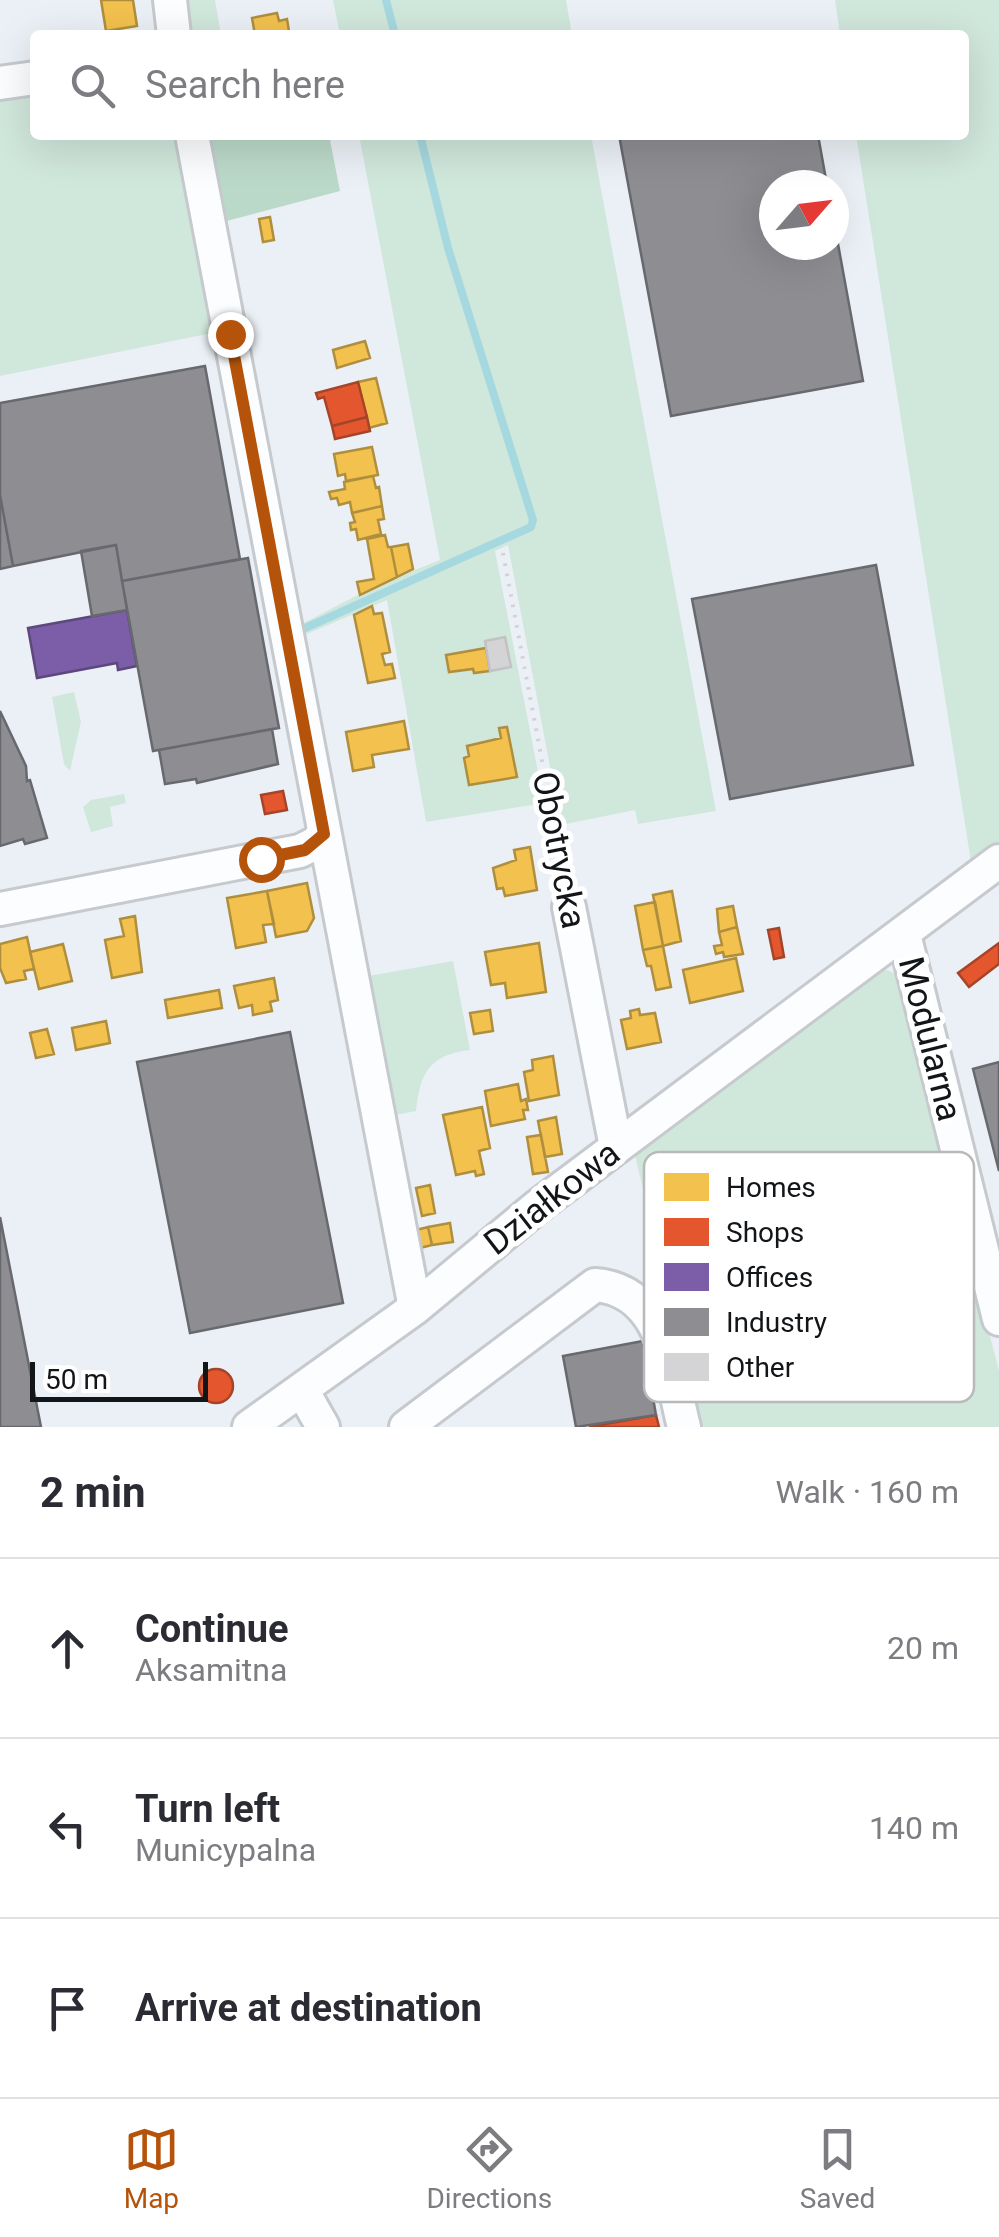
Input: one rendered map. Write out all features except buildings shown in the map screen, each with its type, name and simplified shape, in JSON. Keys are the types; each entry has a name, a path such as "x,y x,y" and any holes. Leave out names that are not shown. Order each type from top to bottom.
{"street":[{"path":"170,0 173,30"},
{"path":"0,83 30,79"},
{"path":"193,140 415,1308"},
{"path":"0,909 300,852 324,834"},
{"name":"Działkowa","path":"268,1422 302,1390 415,1308 538,1206 999,861"},
{"name":"Obotrycka","path":"569,908 616,1148"},
{"name":"Modularna","path":"904,934 958,1152"},
{"name":"Modularna","path":"974,1218 999,1319"},
{"path":"406,1427 595,1285 612,1286 630,1294 644,1311"},
{"path":"302,1390 323,1427"},
{"path":"677,1402 684,1427"}],"path":[{"name":"Obotrycka","path":"504,553 569,908"}],"green space":[{"path":"181,0 215,0 220,30 186,30"},
{"path":"333,0 566,0 571,30 339,30"},
{"path":"835,0 999,0 999,848 971,862 857,140 969,140 969,30 839,30"},
{"path":"30,90 30,140 183,140 217,332 0,376 0,94"},
{"path":"207,140 330,140 340,191 223,222"},
{"path":"360,140 592,140 716,811 638,824 635,810 561,825 508,545 495,551 544,803 426,822 387,600 302,636 300,625 375,586 440,560"},
{"path":"74,692 81,722 70,771 64,764 52,697"},
{"path":"124,794 126,803 110,807 113,826 91,832 83,807 91,800"},
{"path":"453,961 470,1050 436,1061 420,1086 416,1111 390,1116 363,977"},
{"path":"887,970 896,974 942,1152 644,1152 644,1192 635,1156 871,972"},
{"path":"974,1275 999,1371 999,1427 702,1427 696,1402 974,1402"}],"waterway":[{"path":"386,0 394,30"},
{"path":"303,629 531,527 533,520 448,248 421,140"}],"route":[{"path":"230,334 324,834 305,850 261,859"}]}
